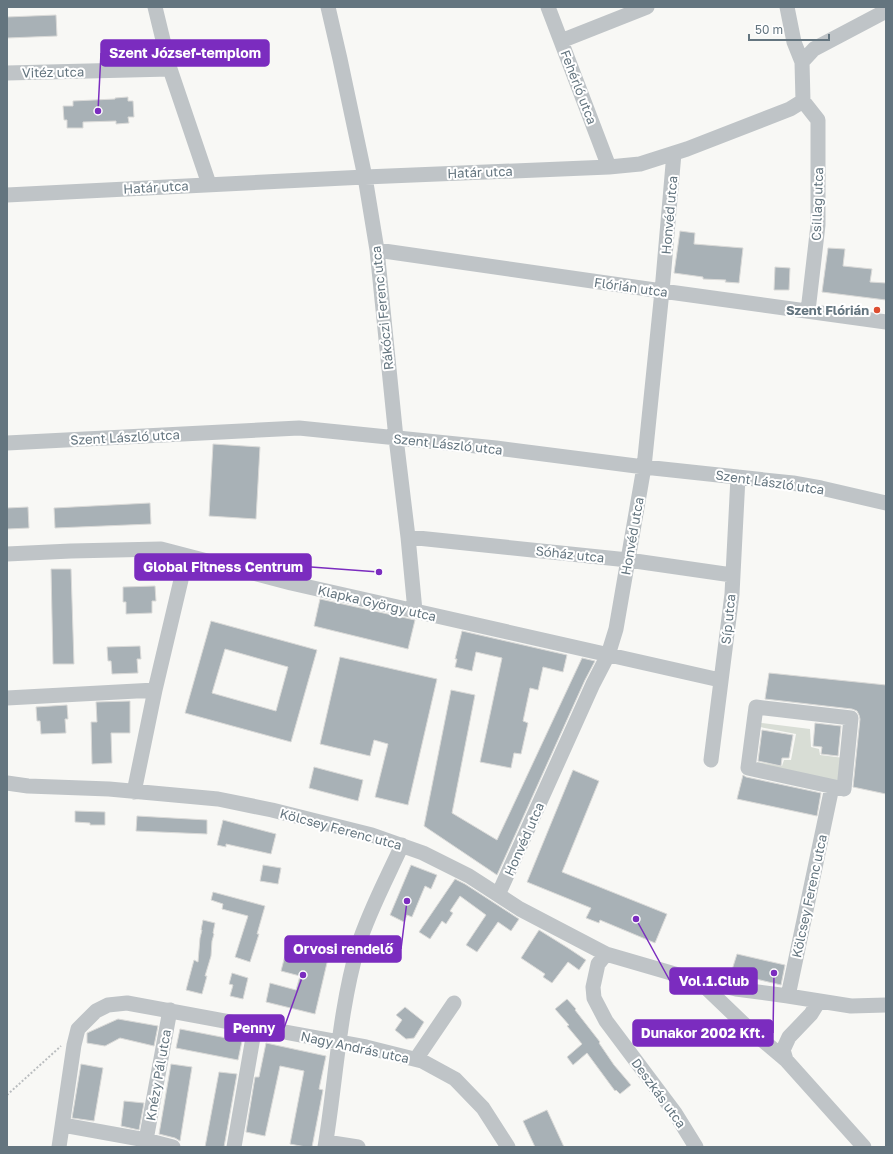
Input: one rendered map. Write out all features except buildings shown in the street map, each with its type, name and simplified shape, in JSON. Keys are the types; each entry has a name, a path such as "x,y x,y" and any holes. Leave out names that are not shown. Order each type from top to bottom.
{"street":[{"path":"155,7 170,69 209,184"},
{"name":"Rákóczi Ferenc utca","path":"328,7 365,177 377,250 415,611"},
{"name":"Fehérló utca","path":"548,7 609,167"},
{"path":"561,42 646,7"},
{"path":"787,7 794,42 802,62 803,101"},
{"path":"802,62 814,49 886,11"},
{"name":"Vitéz utca","path":"7,73 170,69"},
{"name":"Határ utca","path":"7,194 609,167 640,164 687,149 783,112 803,101"},
{"name":"Csillag utca","path":"803,101 818,120 818,225 808,311"},
{"name":"Honvéd utca","path":"498,895 593,684 608,655 616,629 644,467 674,153"},
{"name":"Flórián utca","path":"377,250 886,322"},
{"name":"Szent László utca","path":"7,443 299,428 496,448 644,467 793,483 886,503"},
{"name":"Síp utca","path":"711,760 732,594 738,477"},
{"name":"Sóház utca","path":"408,538 628,560 732,575"},
{"name":"Klapka György utca","path":"7,554 116,550 168,551 290,583 720,680"},
{"path":"134,792 155,690 182,580 182,566 176,556 168,551"},
{"path":"7,698 155,690"},
{"path":"756,707 852,718 844,789 831,792 748,768 756,707"},
{"name":"Kölcsey Ferenc utca","path":"7,783 28,786 109,789 226,801 272,810 372,834 423,853 468,876 520,909 606,954 736,989 851,1006 886,1005"},
{"name":"Kölcsey Ferenc utca","path":"788,996 831,792"},
{"path":"358,1147 325,1145 345,1003 358,946 367,920 402,845"},
{"name":"Deszkás utca","path":"606,954 598,964 593,987 594,998 606,1021 675,1113 696,1147"},
{"path":"698,980 748,1028 786,1060 864,1147"},
{"path":"786,1060 782,1050 789,1037 811,1014 819,1001"},
{"name":"Nagy András utca","path":"63,1125 74,1045 78,1029 96,1011 108,1005 127,1003 366,1047 422,1061 455,1079 483,1108 508,1147"},
{"path":"416,1059 454,1003"},
{"name":"Knézy Pál utca","path":"146,1140 170,1010"},
{"path":"234,1147 255,1026"},
{"path":"59,1147 63,1125 146,1140 173,1147"}],"path":[{"path":"7,1095 62,1044"}],"shaded area":[{"path":"761,723 810,729 811,747 819,749 820,755 844,758 842,782 757,765 757,762 782,766 784,760 791,760 796,734 760,727"}],"place":[{"name":"Szent József-templom","path":"98,111"},
{"name":"Szent Flórián","path":"877,310"},
{"name":"Global Fitness Centrum","path":"379,572"},
{"name":"Orvosi rendelő","path":"407,901"},
{"name":"Vol.1.Club","path":"636,919"},
{"name":"Dunakor 2002 Kft.","path":"774,973"},
{"name":"Penny","path":"303,975"}]}
